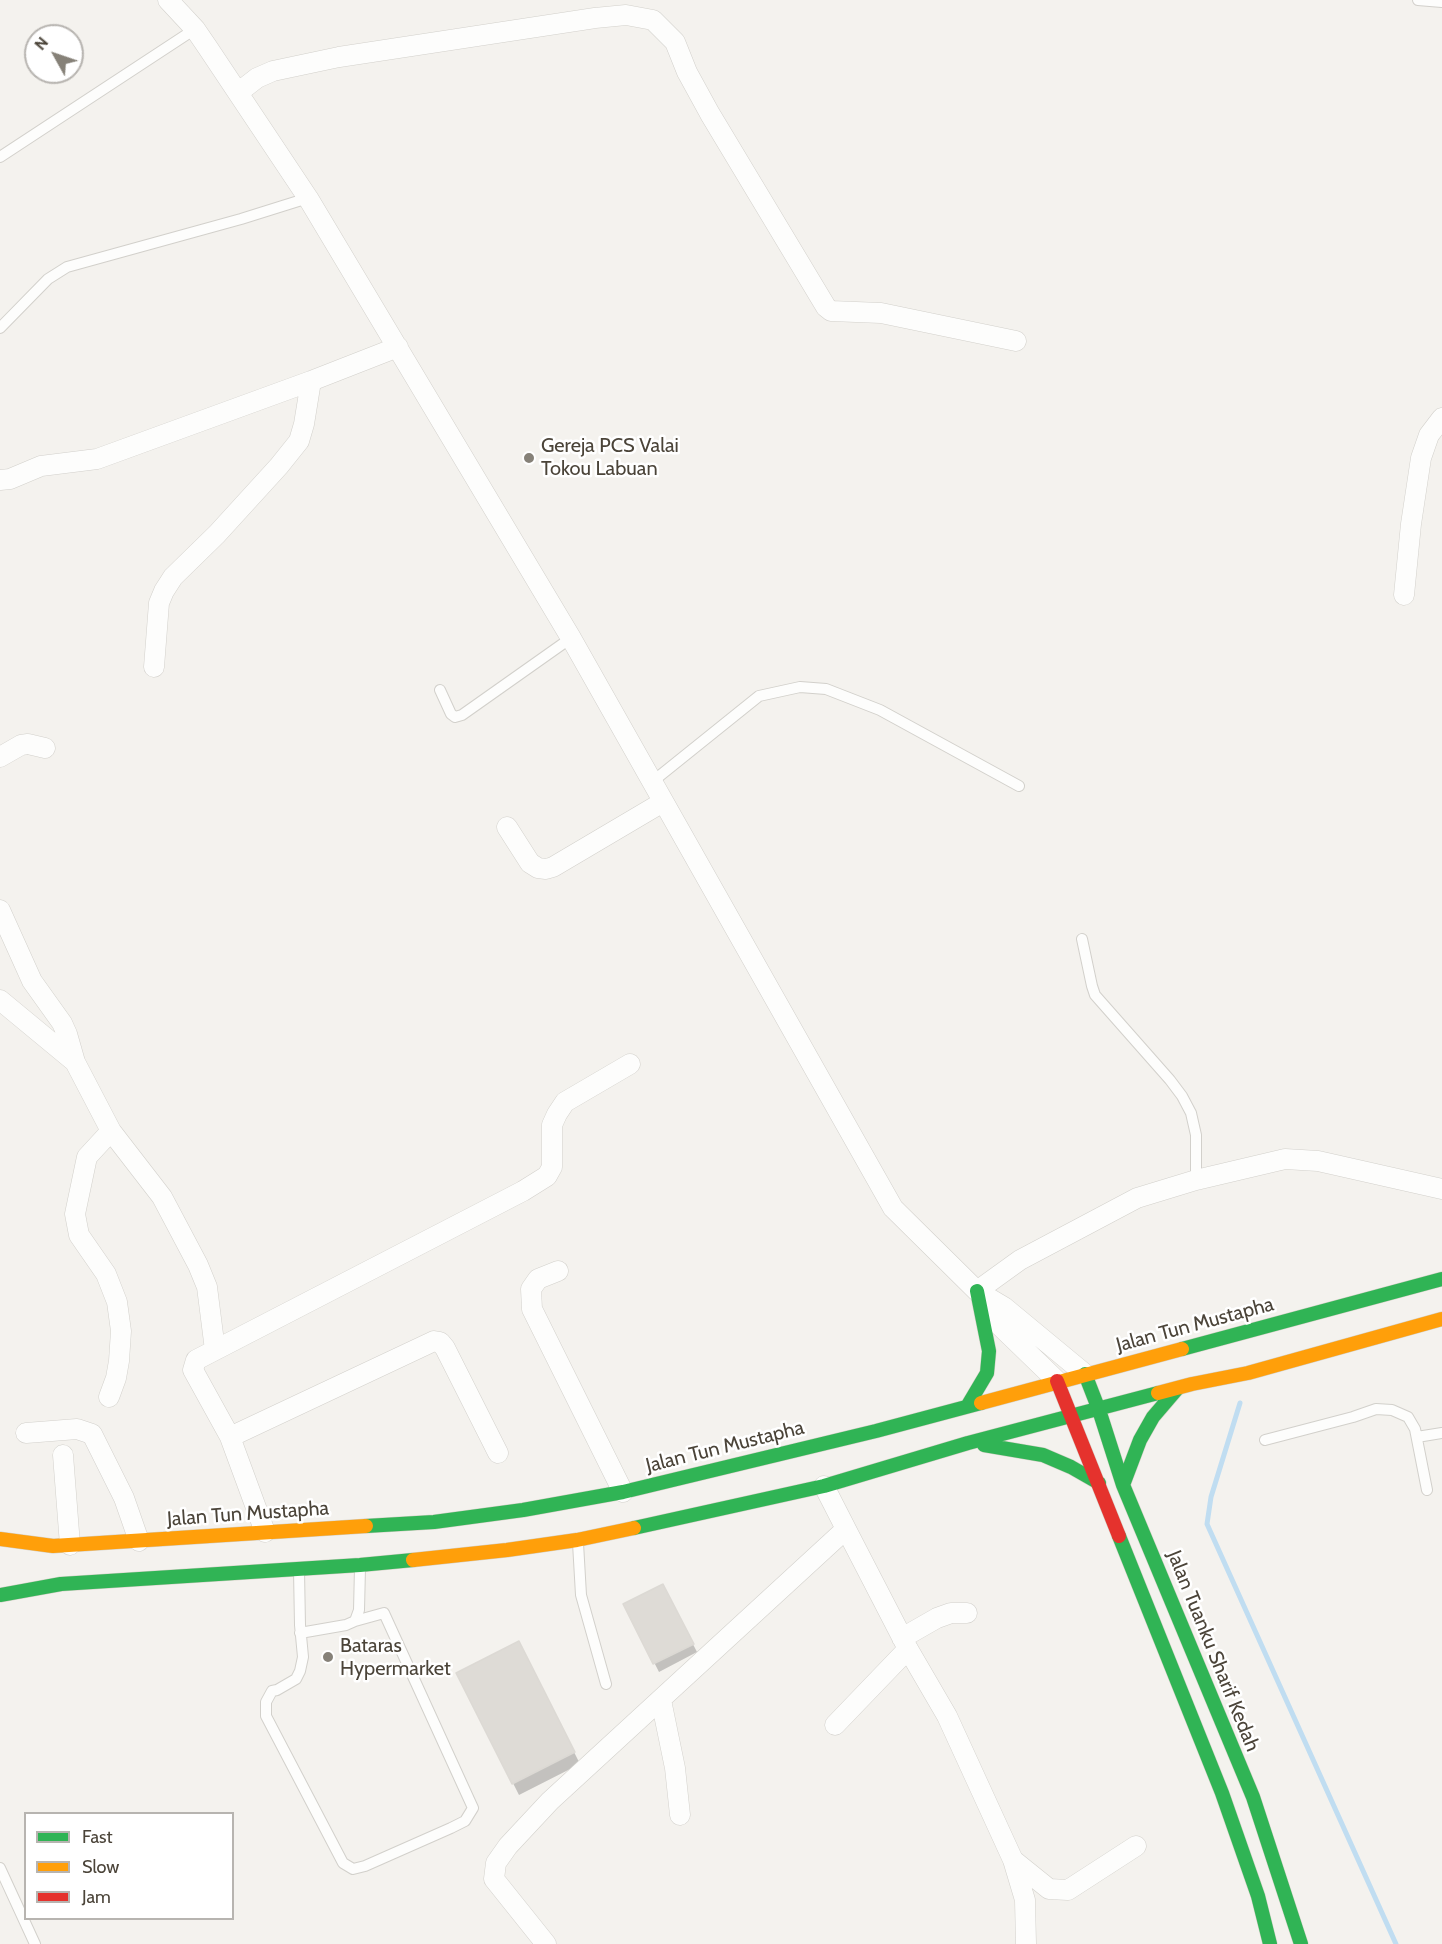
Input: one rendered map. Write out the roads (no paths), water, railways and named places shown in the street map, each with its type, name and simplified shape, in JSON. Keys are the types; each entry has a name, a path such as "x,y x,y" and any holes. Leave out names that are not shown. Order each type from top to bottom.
{"main road":[{"name":"Jalan Tun Mustapha","path":"0,1539 53,1546 434,1522 523,1510 623,1492 876,1431 1442,1279"},
{"path":"968,1405 987,1373 989,1351 976,1291"},
{"path":"0,1595 61,1584 299,1571 507,1550 577,1540 825,1486 968,1443 1192,1384 1248,1373 1442,1321"},
{"name":"Jalan Tuanku Sharif Kedah","path":"1085,1374 1123,1485 1253,1797 1301,1944"},
{"path":"1057,1381 1222,1792 1258,1896 1270,1944"},
{"path":"1123,1485 1140,1440 1153,1417 1177,1389"},
{"path":"968,1443 1043,1455 1099,1483"},
{"path":"10,1580 61,1584"}],"street":[{"path":"168,0 195,29 239,92 308,198 398,347 571,638 892,1208 976,1291 1004,1308 1085,1374"},
{"path":"239,92 257,78 273,71 350,55 595,18 626,15 653,20 675,42 687,72 826,307 831,311 881,313 1016,342"},
{"path":"0,480 10,479 41,466 97,459 398,347"},
{"path":"154,667 159,603 164,591 173,577 217,534 299,441 311,381"},
{"path":"1404,596 1413,504 1421,458 1429,435 1442,418"},
{"path":"0,757 21,745 28,744 45,748"},
{"path":"507,827 531,863 546,870 663,802"},
{"path":"0,910 32,981 62,1023 75,1062 111,1131 162,1197 198,1265 207,1287 216,1350"},
{"path":"0,1000 75,1062"},
{"path":"265,1532 230,1437 193,1370 196,1360 523,1191 547,1176 552,1167 552,1125 565,1102 630,1064"},
{"path":"109,1397 119,1361 121,1331 117,1302 106,1274 79,1234 75,1214 87,1157 111,1131"},
{"path":"976,1291 1020,1260 1137,1198 1196,1180 1285,1159 1318,1161 1442,1189"},
{"path":"558,1271 538,1279 531,1289 532,1309 623,1492"},
{"path":"976,1291 993,1319 1057,1381"},
{"path":"230,1437 434,1341 440,1342 445,1348 498,1453"},
{"path":"26,1433 77,1428 92,1434 124,1498 139,1541"},
{"path":"63,1455 70,1545"},
{"path":"825,1486 905,1644 947,1716 1013,1860 1025,1900 1026,1944"},
{"path":"546,1944 494,1878 496,1863 508,1846 550,1801 846,1529"},
{"path":"835,1725 905,1644 937,1618 951,1613 967,1614"},
{"path":"661,1700 675,1768 681,1815"},
{"path":"1013,1860 1049,1889 1068,1890 1136,1846"}],"lane":[{"path":"1420,0 1442,2"},
{"path":"1420,0 1442,8"},
{"path":"0,157 195,29"},
{"path":"0,328 48,279 67,267 308,198"},
{"path":"440,690 451,714 455,717 462,715 571,638"},
{"path":"652,782 759,696 800,687 826,688 880,710 1019,786"},
{"path":"1082,939 1095,995 1170,1080 1191,1113 1196,1135 1196,1180"},
{"path":"1265,1440 1376,1409 1392,1410 1408,1417 1415,1429 1427,1490"},
{"path":"1417,1437 1442,1433"},
{"path":"577,1540 581,1595 606,1684"},
{"path":"355,1621 359,1610 360,1565"},
{"path":"299,1571 300,1633 303,1657 300,1671 296,1679 277,1690 272,1690 266,1702 266,1716 343,1863 353,1869 365,1866 465,1821 473,1808 384,1613 346,1625 300,1633"},
{"path":"0,1868 22,1908"},
{"path":"26,1920 35,1944"}],"waterway":[{"path":"1240,1403 1211,1497 1207,1524 1396,1944"}],"place":[{"name":"Gereja PCS Valai Tokou Labuan","path":"529,458"},
{"name":"Bataras Hypermarket","path":"328,1657"}]}
